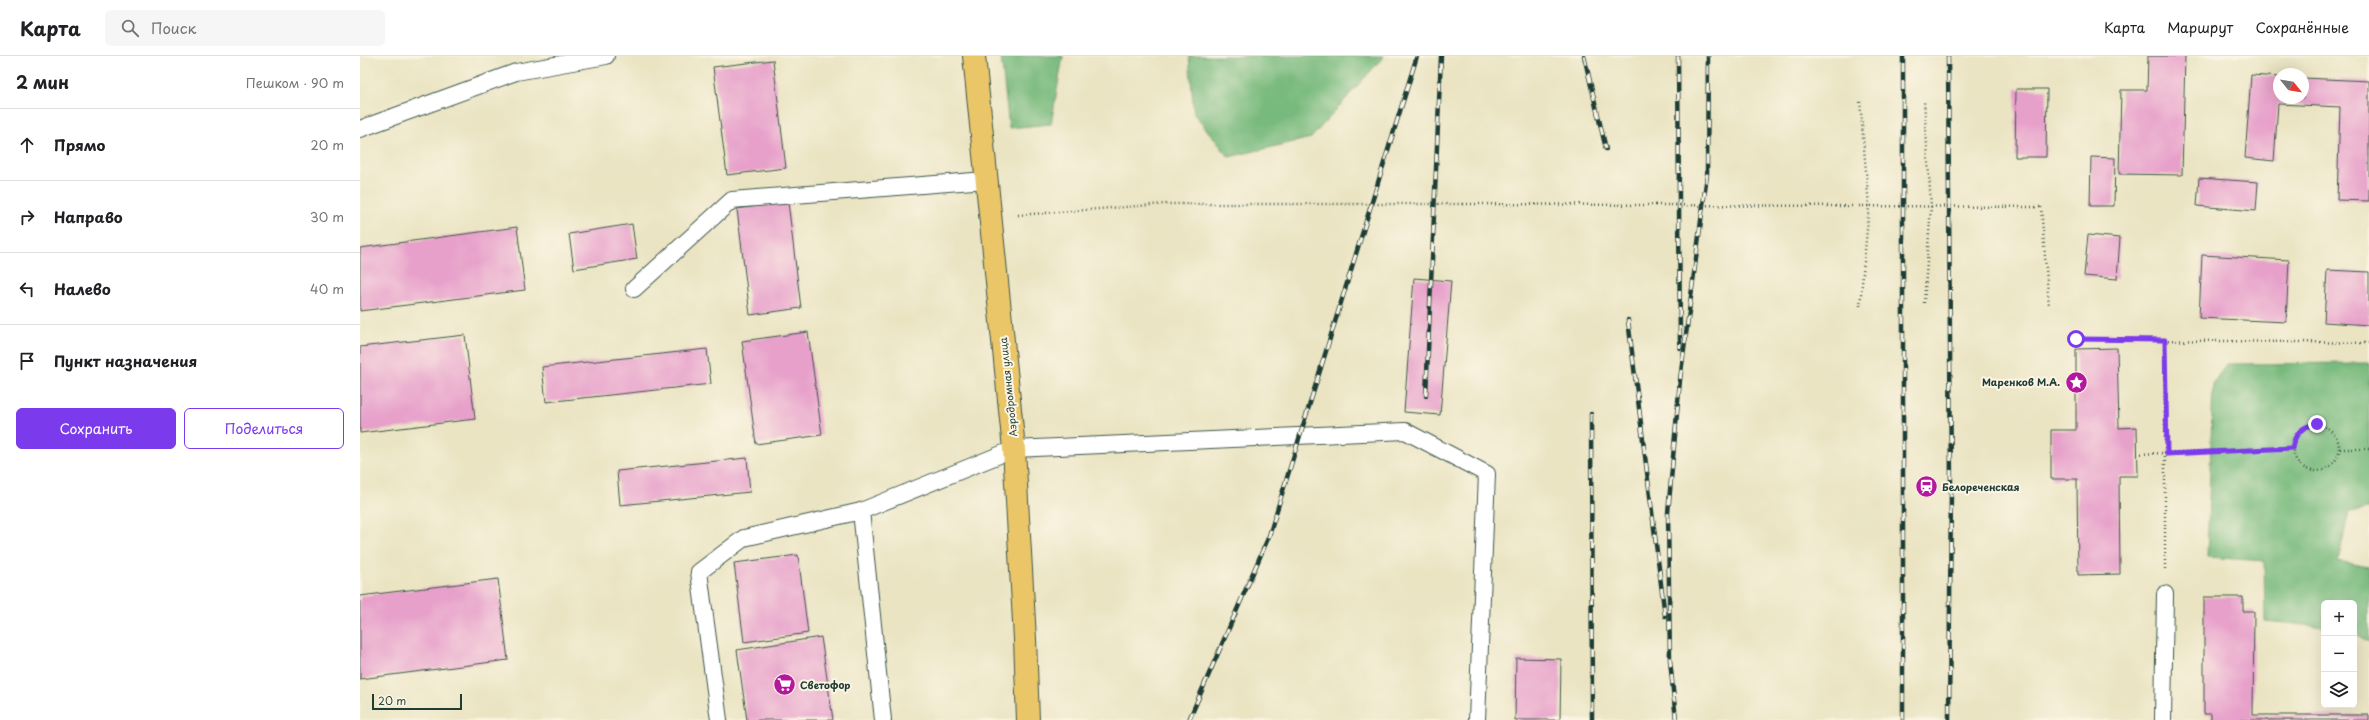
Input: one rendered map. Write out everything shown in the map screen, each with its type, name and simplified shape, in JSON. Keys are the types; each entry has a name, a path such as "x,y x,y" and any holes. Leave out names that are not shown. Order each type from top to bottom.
{"main road":[{"name":"Аэродромная улица","path":"974,56 1014,449 1028,720"}],"lane":[{"path":"360,129 516,72 606,56"},
{"path":"634,289 732,200 986,180"},
{"path":"719,720 699,572 744,538 862,511 1014,449 1405,431 1487,474 1477,720"},
{"path":"862,511 883,720"},
{"path":"2163,720 2165,594"}],"path":[{"path":"1924,100 1931,206 1924,303"},
{"path":"1860,101 1869,207 1860,306"},
{"path":"990,217 1165,204 2041,207 2049,306"},
{"path":"2076,339 2369,343"},
{"path":"2165,340 2167,454 2165,594"},
{"path":"2317,424 2324,426 2336,435 2340,449 2335,460 2327,468 2311,471 2298,463 2292,448 2297,434 2302,428 2317,424"},
{"path":"2137,454 2292,448"},
{"path":"2340,449 2369,449"}],"green space":[{"path":"1001,56 1063,56 1051,124 1009,128"},
{"path":"1189,56 1384,56 1311,138 1229,157 1194,114"},
{"path":"2369,363 2369,509 2349,511 2338,561 2369,567 2369,642 2357,635 2357,600 2321,600 2321,627 2265,621 2264,561 2207,557 2213,385 2226,364"}],"building":[{"path":"2148,56 2185,56 2182,175 2119,174 2121,90 2147,90"},
{"path":"773,60 786,168 727,175 713,67"},
{"path":"2251,75 2273,77 2273,104 2278,104 2274,161 2245,158"},
{"path":"2309,78 2369,81 2369,201 2337,200 2340,107 2278,104 2309,104"},
{"path":"2016,89 2047,89 2046,157 2015,157"},
{"path":"2091,157 2115,158 2114,206 2090,206"},
{"path":"2199,178 2258,182 2256,211 2197,206"},
{"path":"788,202 801,308 750,315 737,209"},
{"path":"632,224 637,259 574,269 569,234"},
{"path":"517,227 525,290 360,311 360,248"},
{"path":"2088,235 2120,238 2117,279 2084,276"},
{"path":"2202,255 2289,260 2286,322 2199,318"},
{"path":"2327,270 2369,272 2369,325 2324,322"},
{"path":"1414,278 1451,281 1440,415 1404,412"},
{"path":"808,332 822,435 756,444 742,341"},
{"path":"465,335 475,419 360,433 360,347"},
{"path":"2117,348 2119,428 2137,427 2138,476 2119,476 2120,574 2078,575 2077,479 2051,479 2051,430 2076,430 2076,349"},
{"path":"707,349 711,384 546,402 542,367"},
{"path":"747,458 750,492 620,505 617,471"},
{"path":"798,555 808,633 744,642 734,563"},
{"path":"498,579 508,660 360,679 360,596"},
{"path":"2204,597 2243,597 2243,611 2254,611 2253,715 2369,715 2369,720 2211,720 2211,714 2204,714"},
{"name":"Светофор","path":"821,637 833,720 747,720 737,650"},
{"path":"1516,658 1561,659 1560,720 1515,720"}],"railway":[{"path":"1189,720 1269,536 1417,56"},
{"path":"1426,396 1441,56"},
{"path":"1584,56 1606,149"},
{"path":"1678,56 1680,348"},
{"path":"1676,720 1670,660 1668,513 1680,380 1707,175 1708,56"},
{"path":"1903,56 1903,720"},
{"path":"1948,56 1951,488 1949,720"},
{"path":"1628,320 1665,616"},
{"path":"1591,414 1592,720"}],"place":[{"name":"Маренков М.А.","path":"2076,382"},
{"name":"Белореченская","path":"1927,487"},
{"name":"Светофор","path":"785,685"}],"route":[{"path":"2076,339 2165,340 2167,454 2292,448 2294,440 2302,428 2317,424"}]}
